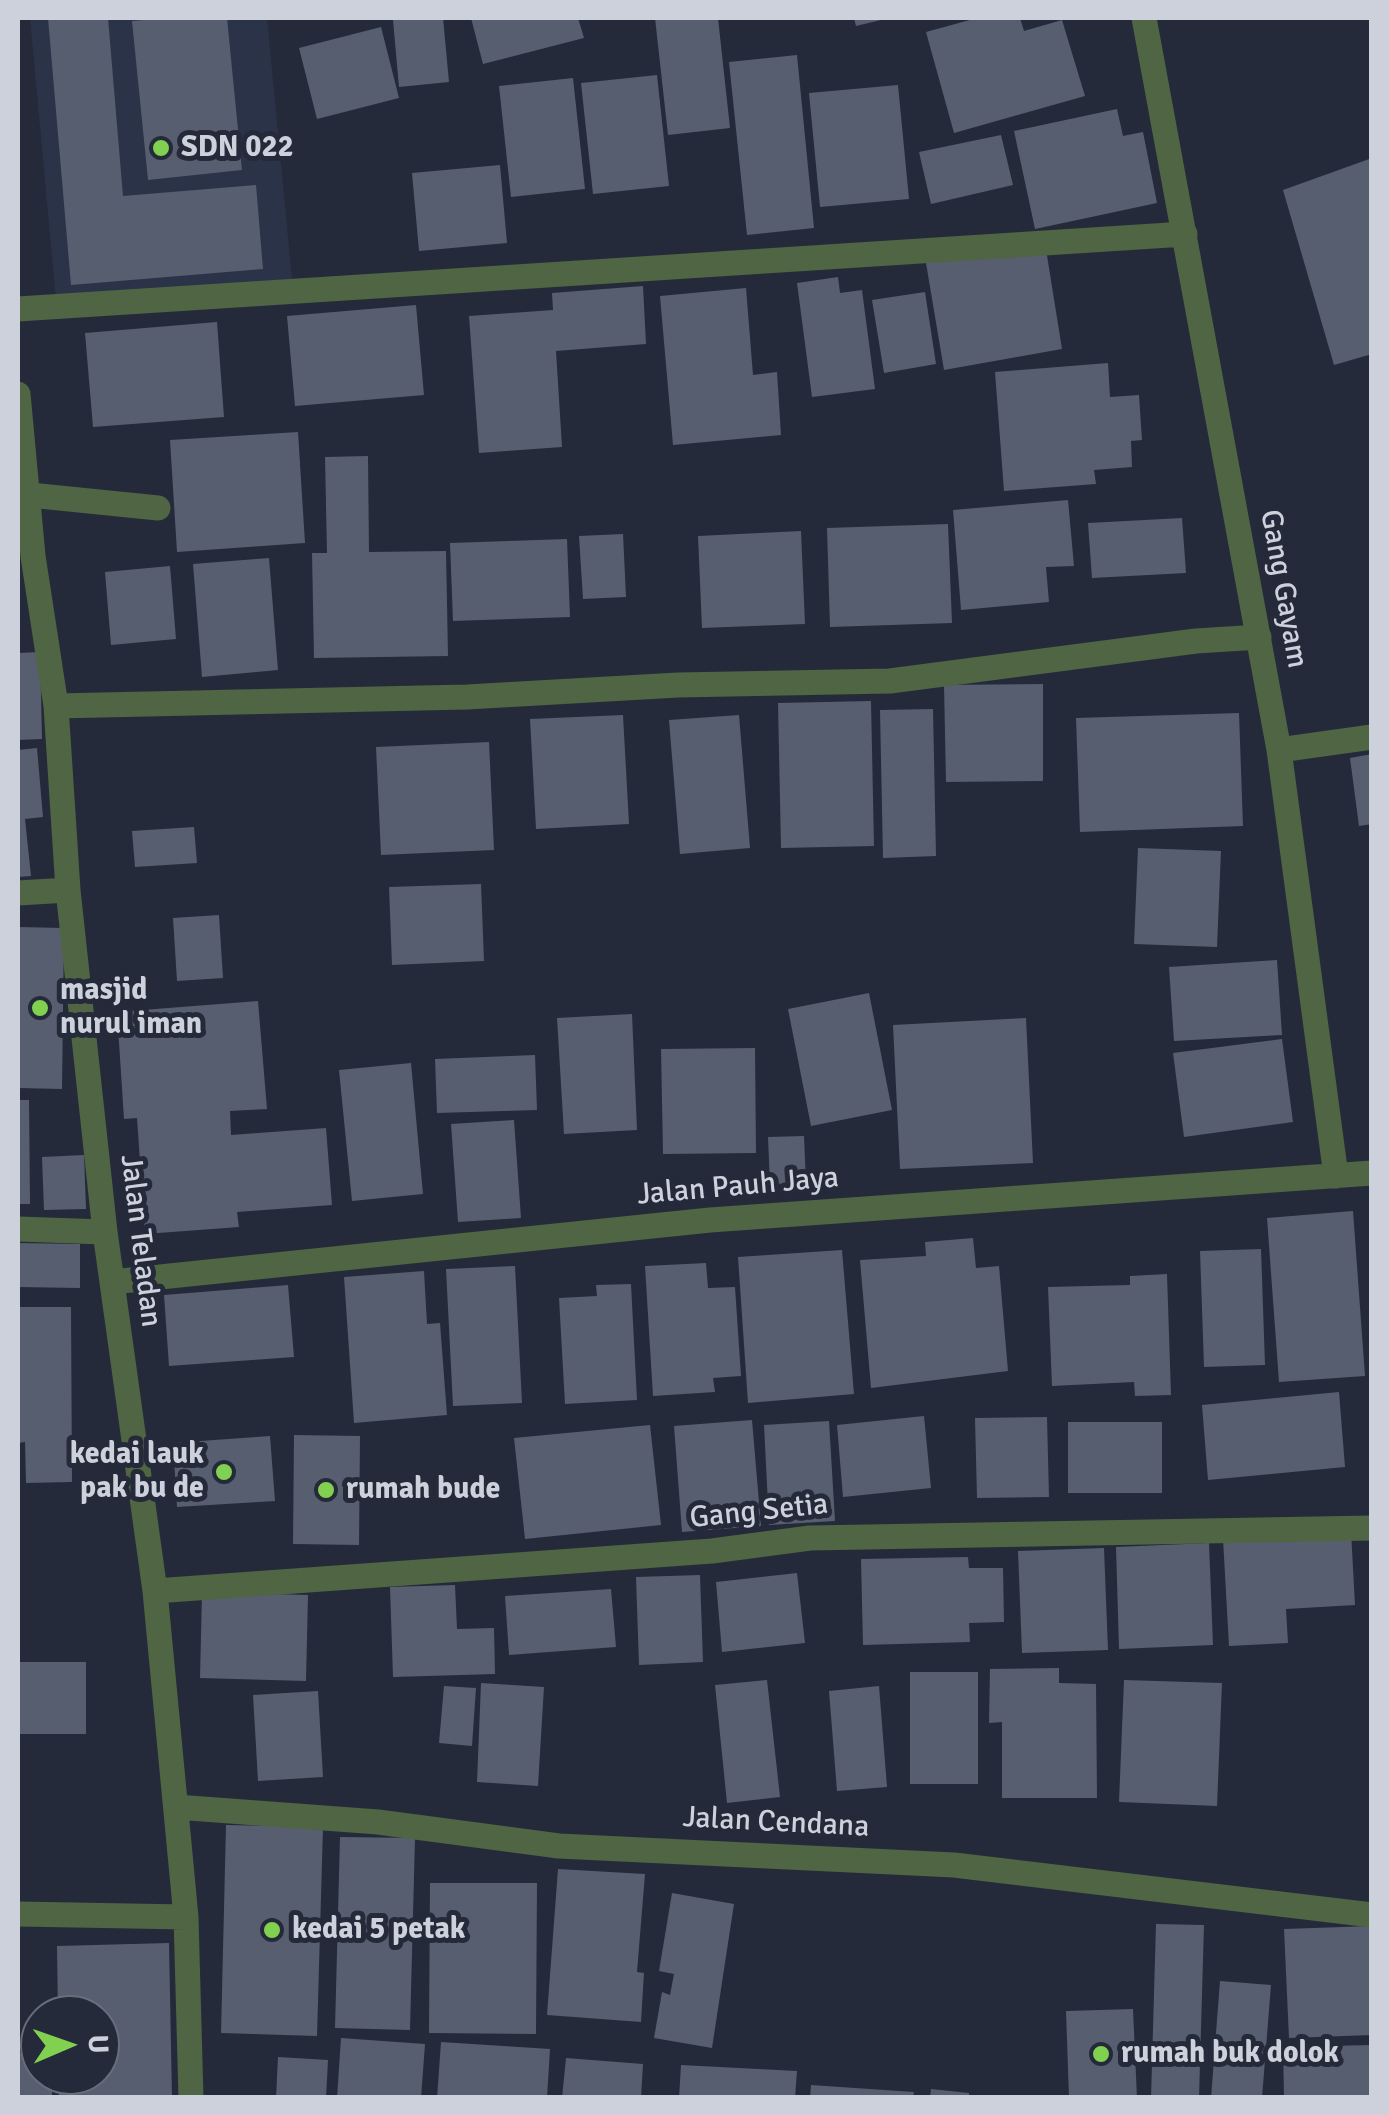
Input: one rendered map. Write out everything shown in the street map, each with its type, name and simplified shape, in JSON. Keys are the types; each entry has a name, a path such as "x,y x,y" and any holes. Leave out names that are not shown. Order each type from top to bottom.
{"street":[{"name":"Gang Gayam","path":"1144,18 1279,750 1336,1176"},
{"path":"18,309 1185,234"},
{"name":"Jalan Teladan","path":"18,394 30,495 25,556 56,706 68,890 105,1232 155,1591 186,1918 191,2098"},
{"path":"30,495 158,508"},
{"path":"56,706 467,697 678,685 890,681 1196,640 1259,637"},
{"path":"1279,750 1372,737"},
{"path":"18,892 68,890"},
{"name":"Jalan Pauh Jaya","path":"112,1282 710,1220 1372,1172"},
{"path":"18,1229 105,1232"},
{"name":"Gang Setia","path":"155,1591 712,1551 810,1538 1372,1528"},
{"name":"Jalan Cendana","path":"176,1808 378,1822 559,1846 954,1864 1372,1915"},
{"path":"18,1914 186,1918"}],"shaded area":[{"name":"SDN 022","path":"30,18 267,18 292,279 56,300"}],"building":[{"path":"48,18 108,18 123,196 256,185 263,269 71,285"},
{"path":"227,18 242,170 148,180 132,21"},
{"path":"443,18 449,82 399,87 393,20"},
{"path":"471,18 578,18 584,38 483,64"},
{"path":"655,18 718,18 730,128 668,135"},
{"path":"854,18 885,18 885,19 856,26"},
{"path":"977,18 1020,18 1024,31 1062,20 1085,96 954,133 926,32"},
{"path":"381,27 399,98 317,119 299,48"},
{"path":"797,55 814,228 747,235 729,62"},
{"path":"657,75 669,186 593,194 581,83"},
{"path":"573,78 585,189 511,197 499,86"},
{"path":"898,85 909,199 820,207 809,93"},
{"path":"1117,109 1123,136 1143,132 1157,203 1035,229 1014,131"},
{"path":"1001,135 1013,185 931,204 919,152"},
{"path":"1372,158 1372,354 1334,365 1283,190"},
{"path":"500,165 507,243 419,251 412,173"},
{"path":"1045,243 1062,349 944,370 926,263"},
{"path":"838,277 840,293 862,290 875,389 812,397 797,283"},
{"path":"643,286 646,344 556,351 562,447 479,453 469,316 553,310 552,293"},
{"path":"746,288 753,375 777,372 781,435 673,445 660,296"},
{"path":"925,292 936,364 884,373 872,300"},
{"path":"416,305 424,395 295,406 287,316"},
{"path":"217,322 224,417 93,427 85,333"},
{"path":"1108,363 1110,397 1139,395 1142,440 1131,441 1132,467 1094,470 1096,484 1004,491 995,372"},
{"path":"298,432 305,543 177,552 170,440"},
{"path":"368,456 369,552 446,551 448,656 314,658 312,553 327,553 325,457"},
{"path":"1068,500 1074,566 1046,567 1049,602 961,610 953,510"},
{"path":"1182,518 1186,573 1092,578 1088,523"},
{"path":"948,524 952,623 830,627 827,528"},
{"path":"801,531 805,624 702,628 698,536"},
{"path":"623,534 626,597 583,599 579,536"},
{"path":"567,539 570,617 453,621 450,543"},
{"path":"269,558 278,670 202,677 193,564"},
{"path":"170,566 176,639 111,645 105,572"},
{"path":"40,652 42,739 18,740 18,653"},
{"path":"1043,684 1043,781 946,782 944,685"},
{"path":"871,701 874,846 781,848 778,703"},
{"path":"933,709 936,856 883,858 880,710"},
{"path":"1239,713 1243,826 1080,832 1076,718"},
{"path":"623,715 629,824 536,829 530,719"},
{"path":"739,715 750,848 680,854 669,720"},
{"path":"489,742 494,850 381,855 376,747"},
{"path":"37,748 43,817 25,819 31,876 18,877 18,750"},
{"path":"1372,754 1372,824 1359,826 1350,758"},
{"path":"194,827 197,863 135,867 132,831"},
{"path":"1138,848 1221,851 1217,947 1134,944"},
{"path":"481,884 484,961 392,965 389,887"},
{"path":"219,915 223,978 177,981 173,918"},
{"name":"masjid nurul iman","path":"18,927 64,928 62,1089 18,1088"},
{"path":"1277,960 1282,1035 1174,1041 1169,967"},
{"path":"869,993 892,1110 811,1126 788,1009"},
{"path":"258,1001 267,1109 230,1111 231,1135 326,1128 332,1205 237,1212 239,1227 145,1234 137,1118 124,1119 117,1012"},
{"path":"632,1014 637,1130 564,1134 557,1018"},
{"path":"1026,1018 1033,1163 900,1169 893,1025"},
{"path":"1282,1039 1293,1122 1184,1137 1173,1053"},
{"path":"755,1048 756,1153 663,1154 661,1049"},
{"path":"535,1055 537,1110 437,1113 435,1059"},
{"path":"411,1063 423,1194 352,1201 339,1070"},
{"path":"18,1100 29,1100 30,1204 18,1204"},
{"path":"514,1120 521,1218 458,1222 451,1124"},
{"path":"804,1136 806,1183 770,1184 768,1137"},
{"path":"84,1155 86,1209 44,1210 42,1157"},
{"path":"1353,1211 1365,1376 1279,1382 1267,1218"},
{"path":"973,1238 976,1268 999,1266 1008,1371 871,1388 860,1260 926,1256 925,1242"},
{"path":"18,1243 80,1244 80,1288 18,1287"},
{"path":"1261,1249 1265,1365 1204,1367 1200,1251"},
{"path":"842,1250 854,1394 748,1403 738,1257"},
{"path":"706,1263 708,1288 735,1287 741,1376 713,1378 715,1392 653,1396 645,1266"},
{"path":"515,1266 522,1403 453,1406 446,1269"},
{"path":"424,1271 427,1324 440,1323 447,1415 354,1423 344,1277"},
{"path":"1167,1274 1171,1395 1135,1396 1134,1382 1052,1386 1048,1287 1130,1285 1130,1276"},
{"path":"631,1284 637,1400 565,1404 559,1298 597,1296 596,1285"},
{"path":"288,1285 294,1357 169,1366 164,1295"},
{"path":"18,1307 71,1307 72,1482 26,1483 25,1442 18,1443"},
{"path":"1339,1392 1345,1467 1208,1480 1202,1405"},
{"path":"924,1416 931,1488 843,1497 837,1425"},
{"path":"1047,1417 1049,1497 977,1498 975,1418"},
{"path":"752,1420 761,1526 682,1532 674,1426"},
{"path":"829,1421 835,1521 769,1525 764,1425"},
{"path":"1068,1422 1162,1422 1162,1493 1068,1493"},
{"path":"650,1425 661,1525 525,1539 514,1438"},
{"name":"rumah bude","path":"294,1435 360,1436 359,1545 293,1544"},
{"name":"kedai lauk pak bu de","path":"270,1436 275,1501 177,1507 173,1443"},
{"path":"1351,1531 1355,1605 1286,1609 1288,1643 1229,1646 1223,1539"},
{"path":"1209,1543 1213,1645 1119,1649 1116,1547"},
{"path":"1104,1548 1108,1650 1022,1653 1018,1551"},
{"path":"968,1557 969,1568 1003,1568 1004,1622 969,1623 970,1642 863,1645 861,1559"},
{"path":"797,1573 805,1643 722,1652 716,1582"},
{"path":"700,1575 703,1662 639,1665 636,1577"},
{"path":"455,1585 457,1629 494,1628 495,1674 393,1677 390,1587"},
{"path":"611,1589 616,1647 509,1655 505,1596"},
{"path":"202,1592 308,1595 306,1681 200,1678"},
{"path":"18,1662 86,1662 86,1734 18,1734"},
{"path":"1059,1668 1059,1683 1096,1684 1097,1798 1002,1798 1002,1722 989,1723 990,1669"},
{"path":"910,1672 978,1672 978,1784 910,1784"},
{"path":"767,1680 780,1797 727,1803 715,1685"},
{"path":"1124,1680 1222,1683 1217,1806 1119,1802"},
{"path":"481,1683 544,1687 538,1786 477,1782"},
{"path":"444,1686 476,1688 472,1746 439,1743"},
{"path":"879,1686 887,1787 837,1791 829,1691"},
{"path":"318,1691 323,1777 258,1781 253,1695"},
{"name":"kedai 5 petak","path":"226,1825 323,1827 317,2036 221,2033"},
{"path":"340,1837 415,1838 410,2030 335,2028"},
{"path":"558,1869 645,1874 637,1972 644,1973 641,2022 547,2015"},
{"path":"430,1883 537,1883 536,2034 429,2033"},
{"path":"672,1893 734,1904 712,2048 654,2038 662,1992 670,1995 674,1974 659,1971"},
{"path":"1156,1924 1204,1925 1199,2098 1151,2098"},
{"path":"1372,1926 1372,2035 1289,2038 1284,1929"},
{"path":"169,1943 172,2098 59,2098 59,2095 120,2095 120,1995 58,1995 57,1946"},
{"path":"1220,1981 1271,1985 1262,2098 1211,2098"},
{"name":"rumah buk dolok","path":"1133,2009 1137,2098 1069,2098 1066,2011"},
{"path":"341,2038 425,2044 421,2098 337,2098"},
{"path":"441,2042 550,2049 547,2098 437,2098"},
{"path":"1372,2045 1372,2098 1284,2098 1283,2047"},
{"path":"20,2053 20,2095 52,2098 18,2098"},
{"path":"278,2057 328,2060 326,2098 276,2098"},
{"path":"566,2058 643,2064 641,2098 562,2098"},
{"path":"681,2065 797,2071 795,2098 679,2098"},
{"path":"811,2085 914,2092 913,2098 810,2098"},
{"path":"931,2089 969,2093 969,2098 930,2098"}],"place":[{"name":"SDN 022","path":"161,148"},
{"name":"masjid nurul iman","path":"40,1008"},
{"name":"kedai lauk pak bu de","path":"224,1472"},
{"name":"rumah bude","path":"326,1490"},
{"name":"kedai 5 petak","path":"272,1930"},
{"name":"rumah buk dolok","path":"1101,2054"}]}
